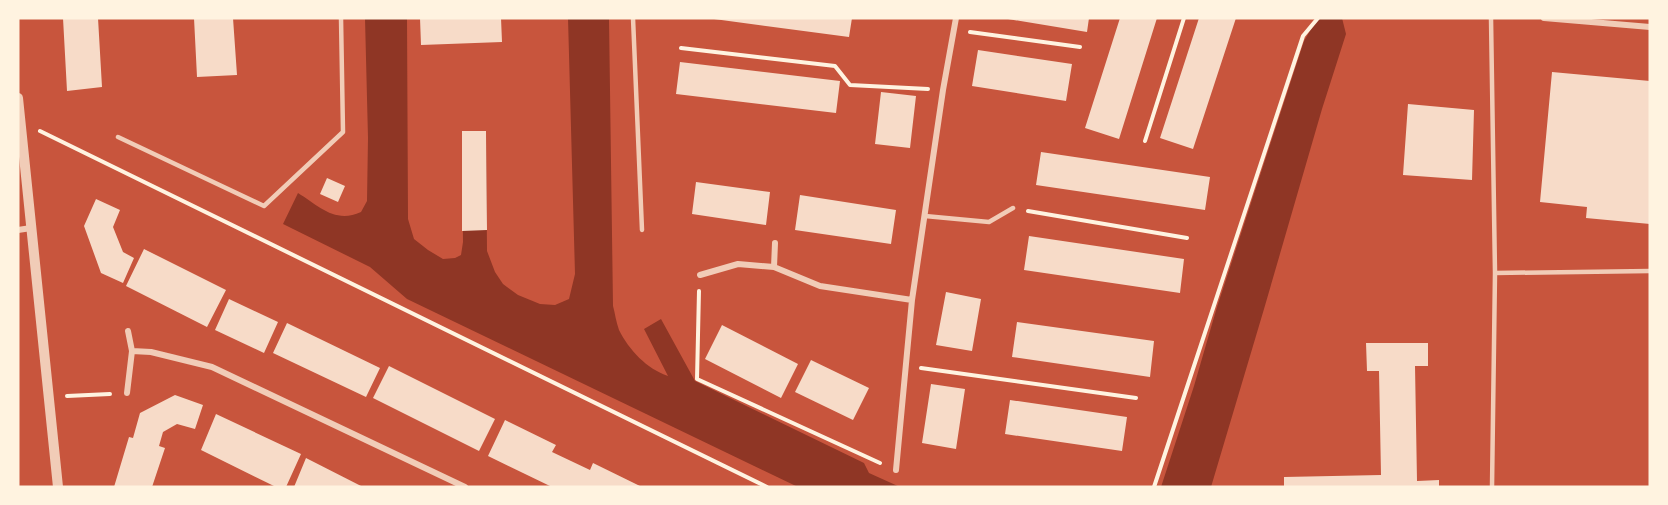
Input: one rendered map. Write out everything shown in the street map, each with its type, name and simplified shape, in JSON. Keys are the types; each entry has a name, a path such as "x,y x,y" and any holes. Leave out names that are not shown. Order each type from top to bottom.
{"street":[{"path":"896,470 912,300 956,18"},
{"path":"1544,18 1650,27"},
{"path":"18,98 58,487"},
{"path":"18,230 31,228"},
{"path":"774,267 776,243"},
{"path":"699,275 738,264 774,267 820,286 912,300"},
{"path":"127,393 132,351 128,331"},
{"path":"132,351 151,352 212,367 465,487"}],"lane":[{"path":"118,137 264,206 343,132 341,18"},
{"path":"633,18 642,230"},
{"path":"1491,18 1495,273 1492,487"},
{"path":"925,216 989,222 1013,208"},
{"path":"1495,273 1650,271"}],"path":[{"path":"1145,141 1184,18"},
{"path":"1154,487 1303,36 1318,18"},
{"path":"954,30 1080,48"},
{"path":"681,48 835,66 850,86 944,90"},
{"path":"21,123 767,487"},
{"path":"1013,208 1187,238"},
{"path":"699,275 697,379 896,470"},
{"path":"906,366 1136,398"},
{"path":"48,397 127,393"}],"shaded area":[{"path":"365,18 407,18 408,219 414,239 443,259 461,255 463,242 462,131 486,131 487,251 495,272 503,284 518,295 540,304 555,305 569,299 575,274 568,18 609,18 613,306 623,337 646,364 668,376 644,329 661,319 695,381 864,463 869,473 900,487 798,487 407,299 370,267 283,224 298,193 320,208 343,216 361,212 367,201"},
{"path":"1320,18 1342,18 1346,34 1211,487 1161,487 1304,41"}],"building":[{"path":"63,18 98,18 102,87 67,91"},
{"path":"194,18 233,18 237,75 197,77"},
{"path":"420,18 501,18 502,42 421,45"},
{"path":"714,18 852,18 849,37"},
{"path":"1008,18 1089,18 1087,32"},
{"path":"1120,18 1157,18 1119,139 1085,128"},
{"path":"1199,18 1236,18 1193,149 1160,138"},
{"path":"978,50 1072,64 1066,101 972,86"},
{"path":"680,62 840,81 836,113 676,94"},
{"path":"1552,72 1650,81 1650,224 1586,218 1587,207 1540,202"},
{"path":"881,92 916,96 910,148 875,144"},
{"path":"1408,104 1474,110 1472,180 1403,175"},
{"path":"462,131 486,131 487,230 462,231"},
{"path":"1041,152 1210,177 1205,210 1036,185"},
{"path":"327,178 345,186 338,202 320,194"},
{"path":"696,182 770,192 766,225 692,214"},
{"path":"800,195 896,210 891,244 795,230"},
{"path":"96,199 120,210 113,227 123,252 134,258 123,283 101,273 84,226"},
{"path":"1029,236 1184,259 1180,293 1024,270"},
{"path":"144,249 226,290 207,327 126,286"},
{"path":"946,292 981,299 972,351 936,345"},
{"path":"229,299 278,322 264,353 215,330"},
{"path":"1017,322 1154,341 1150,377 1012,357"},
{"path":"287,323 380,368 366,397 273,353"},
{"path":"722,325 798,364 781,398 705,359"},
{"path":"1366,343 1428,343 1428,366 1415,366 1417,481 1439,480 1439,487 1284,487 1284,477 1381,475 1379,371 1367,371"},
{"path":"811,360 869,388 853,420 795,392"},
{"path":"389,366 495,419 479,451 373,398"},
{"path":"931,384 965,389 956,449 922,443"},
{"path":"175,395 203,405 195,429 177,424 163,432 159,446 165,448 152,487 114,487 129,437 133,438 140,413"},
{"path":"1010,400 1127,417 1122,451 1005,434"},
{"path":"216,414 301,454 286,487 276,487 201,450"},
{"path":"505,420 556,445 552,452 590,470 593,463 642,487 552,487 488,456"},
{"path":"306,458 363,487 294,487"}]}
